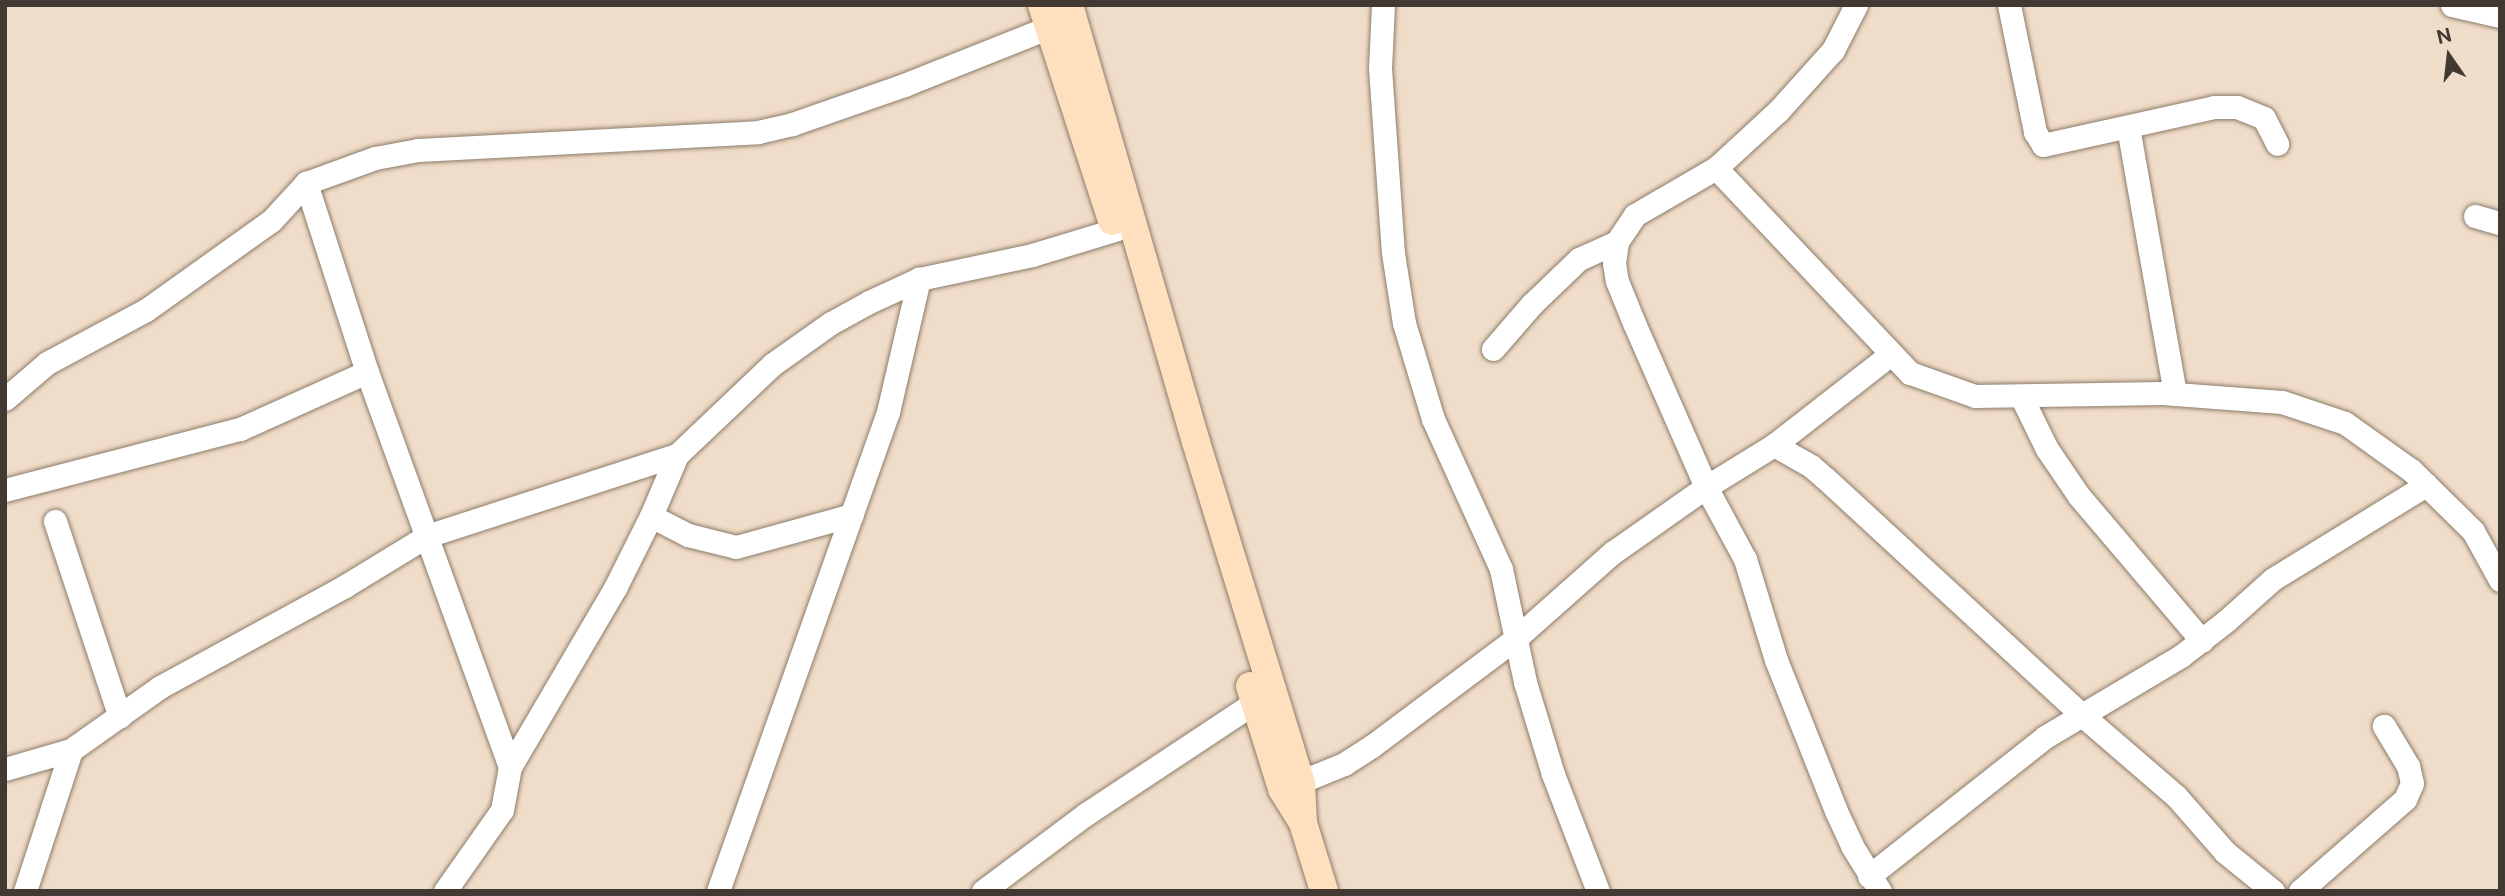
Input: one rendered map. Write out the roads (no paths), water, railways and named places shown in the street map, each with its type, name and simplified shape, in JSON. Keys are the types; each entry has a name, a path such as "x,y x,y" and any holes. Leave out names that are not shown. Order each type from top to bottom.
{"main road":[{"path":"1069,5 1196,442 1291,786 1324,891"},
{"path":"1045,17 1115,230 1255,702 1291,786"}],"street":[{"path":"1383,5 1381,81 1393,253 1404,323 1433,419 1501,569 1515,639 1553,774 1598,891"},
{"path":"1856,5 1833,50 1778,111 1716,168 1635,215 1617,242 1614,263 1617,281 1706,487 1745,559 1781,672 1836,811 1874,884 2045,737 2202,641 2273,579 2426,485"},
{"path":"2009,5 2035,132 2043,145 2214,107 2237,107 2264,118 2277,144"},
{"path":"2452,5 2500,16"},
{"path":"5,399 47,363 146,310 271,221 306,183 375,158 418,150 758,132 792,124 892,89 1045,17"},
{"path":"2128,127 2175,394"},
{"path":"1716,168 1910,373 1976,396 2022,398 2175,394 2282,402 2345,423 2411,470 2473,531 2500,580"},
{"path":"306,183 367,372 510,767"},
{"path":"2475,216 2500,223"},
{"path":"445,891 502,810 510,767 615,588 651,516 677,455 773,364 831,323 919,279 1032,255 1115,230"},
{"path":"1493,349 1532,304 1578,259 1617,242"},
{"path":"718,891 888,412 919,279"},
{"path":"1291,786 1373,746 1515,639 1612,553 1706,487 1774,445 1891,354"},
{"path":"5,490 240,429 367,372"},
{"path":"2022,398 2047,449 2079,496 2202,641"},
{"path":"1774,445 1818,472 2082,715 2176,796 2225,852 2273,891"},
{"path":"5,769 71,750 160,687 333,593 426,536 677,455"},
{"path":"651,516 688,535 736,547 852,515"},
{"path":"55,522 120,717"},
{"path":"983,891 1086,814 1255,702"},
{"path":"2300,891 2406,799 2412,783 2408,766 2384,726"},
{"path":"24,891 71,750"}]}
